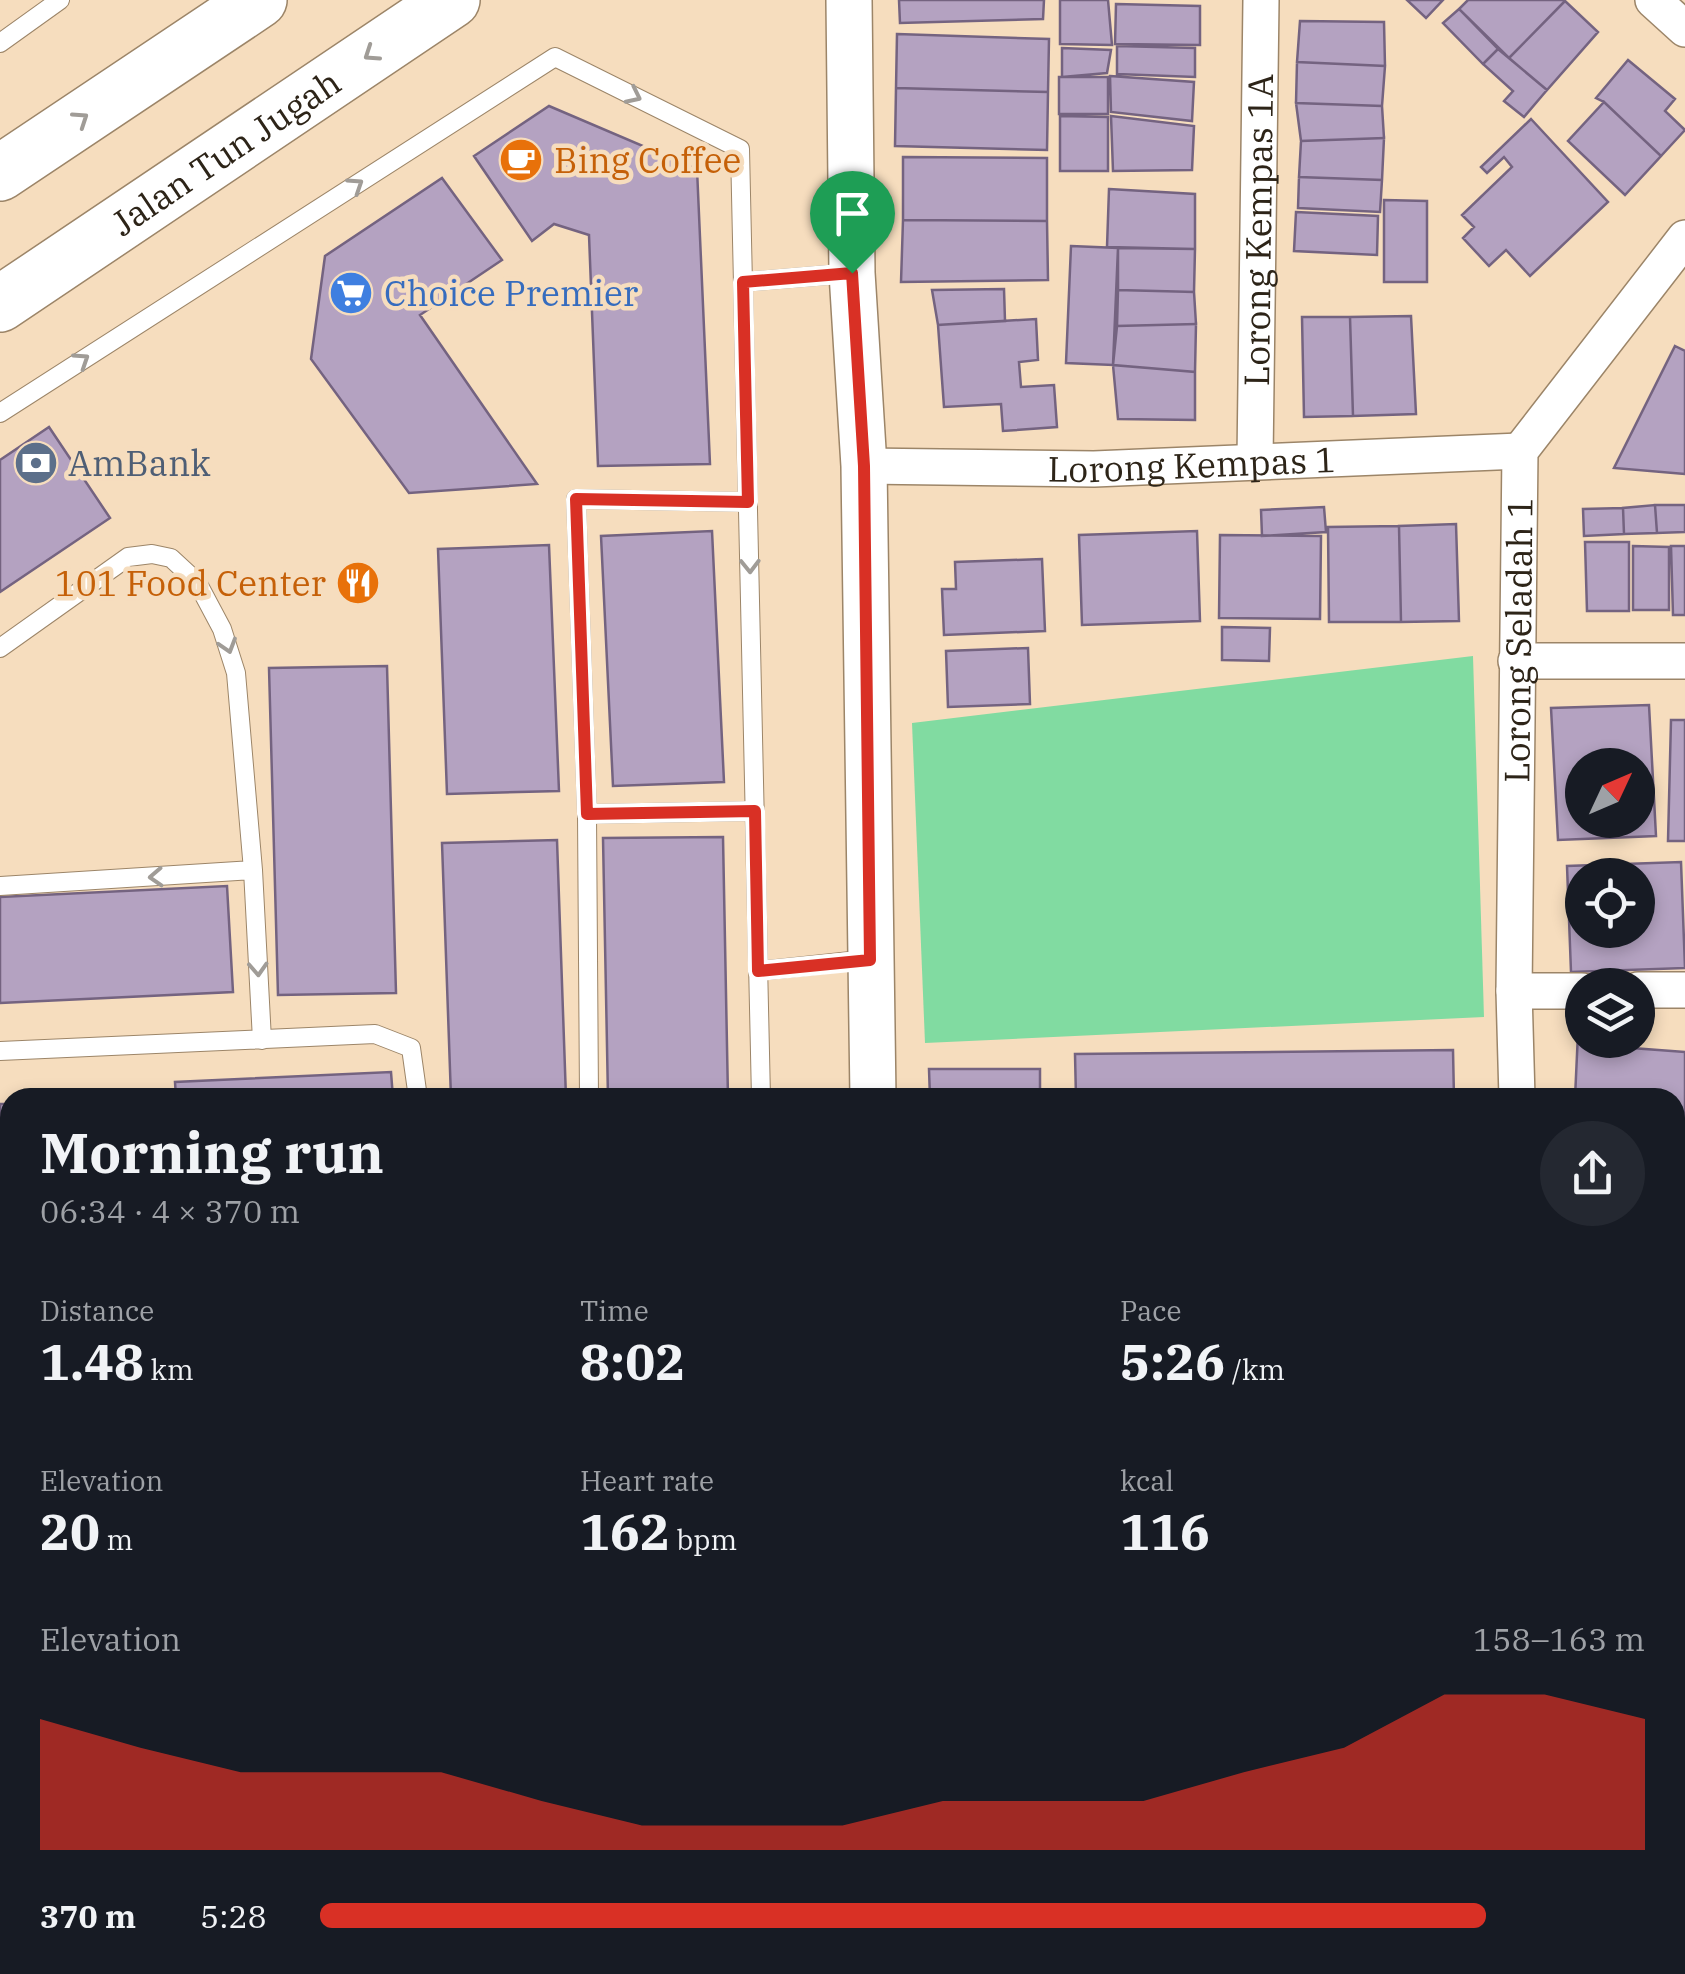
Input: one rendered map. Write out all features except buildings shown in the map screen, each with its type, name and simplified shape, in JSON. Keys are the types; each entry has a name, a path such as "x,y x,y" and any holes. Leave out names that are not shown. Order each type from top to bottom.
{"highway":[{"path":"0,173 259,0"},
{"name":"Jalan Tun Jugah","path":"0,304 452,0"}],"street":[{"path":"850,0 852,273 864,466 873,1088"},
{"name":"Lorong Kempas 1A","path":"1255,460 1261,0"},
{"path":"1653,0 1685,29"},
{"name":"Lorong Seladah 1","path":"1517,1088 1514,991 1520,450 1685,238"},
{"name":"Lorong Kempas 1","path":"864,466 1094,469 1520,450"},
{"path":"1516,661 1685,660"},
{"path":"1655,990 1685,990"},
{"path":"1514,991 1565,991"}],"lane":[{"path":"0,42 60,0"},
{"path":"0,413 555,57 740,149 761,1088"},
{"path":"743,282 852,273"},
{"path":"588,1088 587,814 576,499 748,502"},
{"path":"0,648 128,557 152,554 170,558 197,582 222,629 236,673 253,870 262,1040"},
{"path":"587,814 755,811"},
{"path":"0,886 253,870"},
{"path":"758,971 870,960"},
{"path":"0,1051 375,1034 411,1048 417,1088"}],"green space":[{"path":"1473,656 1484,1017 925,1043 912,723"}],"place":[{"name":"Bing Coffee","path":"521,160"},
{"name":"Choice Premier","path":"351,293"},
{"name":"AmBank","path":"36,463"},
{"name":"101 Food Center","path":"358,583"}],"route":[{"path":"852,273 864,466 870,960 758,971 755,811 587,814 576,499 748,502 743,282 852,273"}]}
